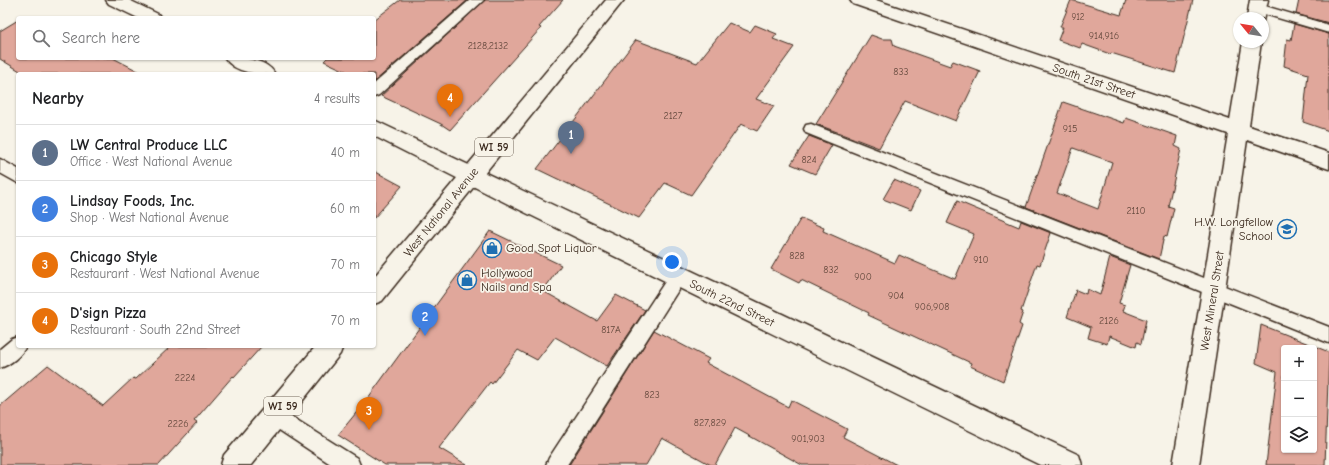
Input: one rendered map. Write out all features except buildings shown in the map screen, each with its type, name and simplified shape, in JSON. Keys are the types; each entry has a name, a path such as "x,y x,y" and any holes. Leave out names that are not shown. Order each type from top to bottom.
{"street":[{"path":"115,0 148,16"},
{"name":"West National Avenue","path":"376,292 615,0"},
{"name":"South 21st Street","path":"859,0 1329,161"},
{"name":"West Mineral Street","path":"1186,465 1251,48"},
{"path":"238,60 262,72"},
{"name":"South 22nd Street","path":"376,128 470,176 1069,465"},
{"name":"WI 59","path":"234,465 330,348"}],"lane":[{"path":"376,90 478,0"},
{"path":"1258,9 1329,29"},
{"path":"811,128 1329,335"},
{"path":"0,165 16,176"},
{"path":"556,465 678,276"},
{"path":"0,360 16,347"},
{"path":"274,416 350,465"}],"place":[{"name":"D'sign Pizza","path":"450,117"},
{"name":"LW Central Produce LLC","path":"571,154"},
{"name":"H.W. Longfellow School","path":"1287,229"},
{"name":"Good Spot Liquor","path":"492,248"},
{"name":"Hollywood Nails and Spa","path":"467,280"},
{"name":"Lindsay Foods, Inc.","path":"425,336"},
{"name":"Chicago Style","path":"369,430"}]}
